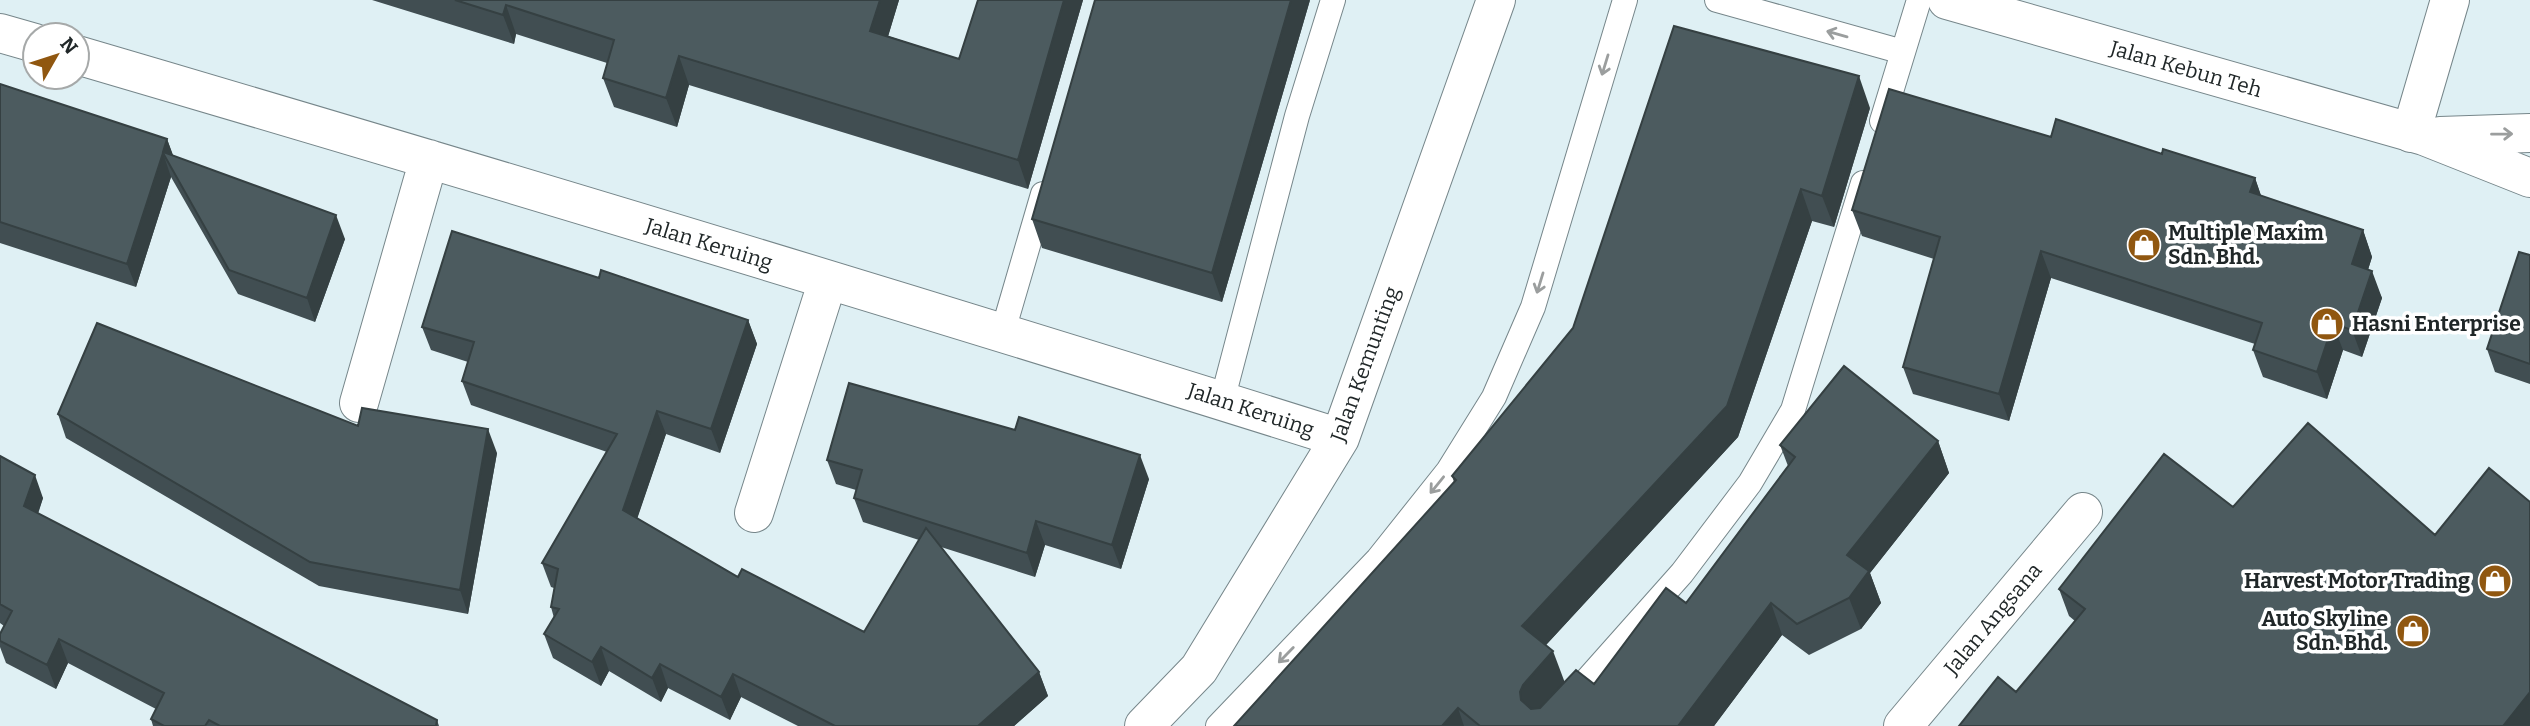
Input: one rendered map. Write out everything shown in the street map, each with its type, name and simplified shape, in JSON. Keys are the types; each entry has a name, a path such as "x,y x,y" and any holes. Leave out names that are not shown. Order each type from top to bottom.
{"street":[{"name":"Jalan Kemunting","path":"1144,726 1199,670 1340,438 1496,0"},
{"name":"Jalan Kebun Teh","path":"1947,0 2418,135 2530,178"},
{"path":"2418,135 2450,0"},
{"path":"0,33 21,39"},
{"name":"Jalan Keruing","path":"91,59 1003,331 1340,438"},
{"name":"Jalan Kebun Teh","path":"2418,135 2530,133"},
{"path":"359,402 429,159"},
{"path":"754,513 828,280"},
{"name":"Jalan Angsana","path":"1903,726 2083,512"}],"lane":[{"path":"1222,401 1297,117 1333,0"},
{"path":"1218,726 1378,559 1448,471 1494,397 1533,307 1625,0"},
{"path":"1717,0 1903,52"},
{"path":"1546,726 1682,573 1750,483 1793,410 1919,0"},
{"path":"1003,331 1049,172"}],"building":[{"path":"455,0 880,0 870,31 959,59 978,0 1064,0 1018,160 679,56 666,98 603,78 614,40 506,5 503,15"},
{"path":"1095,0 1291,0 1212,273 1032,219"},
{"path":"1674,26 1859,76 1822,196 1801,189 1727,406 1522,626 1553,651 1523,685 1521,700 1531,709 1540,708 1576,670 1594,684 1666,588 1686,603 1795,457 1780,445 1844,366 1938,441 1847,555 1869,571 1849,598 1797,624 1771,603 1678,726 1480,726 1458,708 1442,726 1234,726 1456,480 1452,476 1573,328"},
{"path":"0,84 167,139 163,152 336,215 307,298 229,270 163,153 127,264 0,222"},
{"path":"1889,89 2051,137 2056,119 2162,154 2163,149 2255,178 2250,192 2363,230 2352,264 2372,271 2352,330 2333,324 2317,372 2253,350 2262,323 2041,251 1999,394 1903,367 1940,237 1852,210"},
{"path":"452,231 599,278 601,270 748,320 711,429 657,411 623,510 738,577 742,569 864,632 926,528 1039,672 978,726 835,726 733,674 721,697 660,664 652,678 601,647 592,662 544,634 559,609 551,607 558,569 542,563 617,434 462,381 474,342 422,327"},
{"path":"2519,252 2530,255 2530,364 2487,349"},
{"path":"97,323 358,426 362,408 488,429 460,590 310,562 58,414"},
{"path":"849,383 1015,430 1019,417 1140,455 1112,545 1036,521 1027,553 854,498 862,470 827,460"},
{"path":"2308,423 2435,535 2489,468 2530,502 2530,692 2503,726 1959,726 1998,677 2016,692 2085,609 2059,589 2164,454 2233,507"},
{"path":"0,456 35,475 24,506 437,720 436,726 220,726 209,720 205,726 164,726 151,719 164,693 59,639 47,665 0,641 0,634 12,611 0,604"}],"place":[{"name":"Multiple Maxim Sdn. Bhd.","path":"2144,245"},
{"name":"Hasni Enterprise","path":"2327,324"},
{"name":"Harvest Motor Trading","path":"2495,581"},
{"name":"Auto Skyline Sdn. Bhd.","path":"2413,631"}]}
